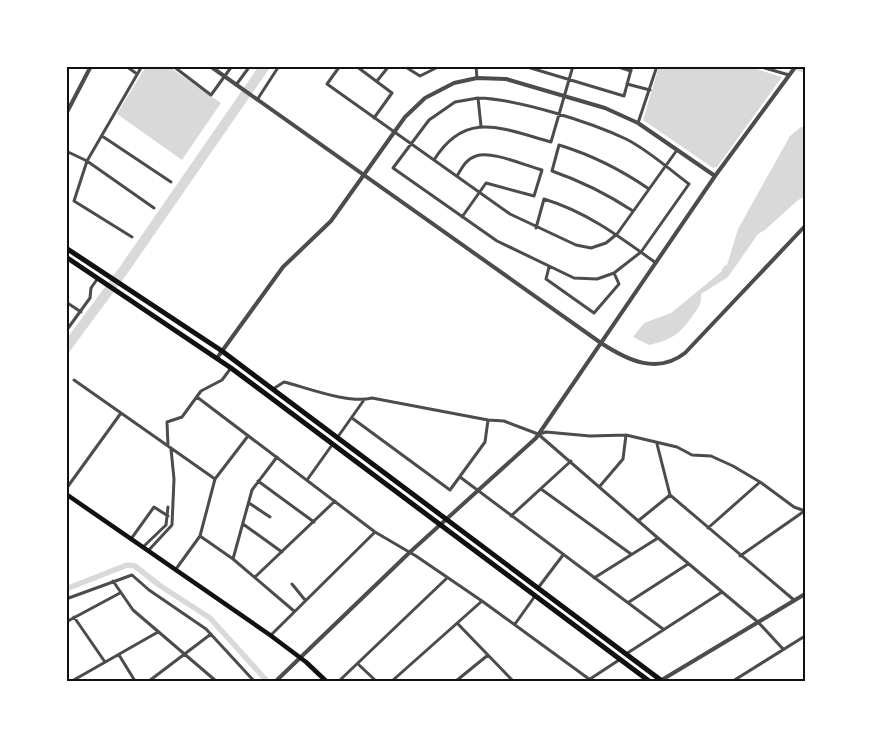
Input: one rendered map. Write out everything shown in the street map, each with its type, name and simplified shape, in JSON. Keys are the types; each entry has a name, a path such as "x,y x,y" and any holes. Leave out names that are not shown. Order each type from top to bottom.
{"highway":[{"path":"66,248 222,351 273,388 661,680"},
{"path":"66,257 118,290 231,368 649,681"}],"main road":[{"path":"66,494 270,635 326,681"}],"street":[{"path":"66,114 91,66"},
{"path":"126,66 137,74"},
{"path":"132,237 74,201 87,161 142,66"},
{"path":"173,66 211,95 232,66"},
{"path":"210,66 600,343 628,359 653,364 670,362 693,345 805,226"},
{"path":"238,86 250,66"},
{"path":"256,99 279,66"},
{"path":"340,66 327,84 510,214 536,228 576,245 591,248 606,243 617,234 677,150"},
{"path":"356,66 392,93 374,118"},
{"path":"377,81 389,66"},
{"path":"404,66 420,76 440,66"},
{"path":"476,66 477,78"},
{"path":"524,66 624,96 632,66"},
{"path":"434,160 444,144 457,134 481,126 495,127 551,142 573,66"},
{"path":"615,66 631,71"},
{"path":"638,123 657,66"},
{"path":"758,66 789,75"},
{"path":"276,681 409,554 536,438 715,176 796,66"},
{"path":"217,358 282,267 322,232 409,112 425,98 454,83 477,78 506,79 606,108 638,123 715,176"},
{"path":"627,84 650,90"},
{"path":"478,98 481,126"},
{"path":"478,98 498,99 559,116 590,125 627,140 688,184 641,252 614,274 597,279 574,278 497,241 393,168 429,120 456,102 478,98"},
{"path":"102,136 171,182"},
{"path":"633,211 605,193 576,179 552,171 559,145 585,153 620,169 648,189"},
{"path":"66,150 87,161 154,208"},
{"path":"457,176 465,163 476,156 489,155 542,170 534,196 486,183 462,217"},
{"path":"536,228 544,199 587,215 657,263"},
{"path":"549,267 546,279 594,313 619,284 614,274"},
{"path":"66,332 90,298 91,288 101,279"},
{"path":"66,302 81,312"},
{"path":"148,551 172,525 174,479 167,422 182,417 201,391 222,380 231,368"},
{"path":"74,380 215,479"},
{"path":"273,388 284,382 364,400 372,398 488,420 504,421 538,434 758,622 783,649"},
{"path":"196,397 375,532 482,601 588,680 619,660"},
{"path":"337,438 364,400"},
{"path":"66,488 121,413"},
{"path":"352,418 450,490 485,442 488,420"},
{"path":"538,434 546,432 590,436 626,435 657,444 677,447 692,455 711,456 733,466 760,482 794,507 804,511"},
{"path":"600,486 622,459 626,435"},
{"path":"176,569 200,536 215,479 248,436"},
{"path":"657,444 670,495 794,600"},
{"path":"307,480 332,445"},
{"path":"233,559 252,490 277,457"},
{"path":"511,516 571,461"},
{"path":"460,477 663,629"},
{"path":"258,481 314,522"},
{"path":"708,528 760,482"},
{"path":"541,489 631,554"},
{"path":"638,521 670,495"},
{"path":"256,577 335,501"},
{"path":"249,503 270,517"},
{"path":"131,539 154,507 168,516"},
{"path":"143,547 166,525 168,507"},
{"path":"740,556 804,511"},
{"path":"243,524 282,552"},
{"path":"270,635 375,532"},
{"path":"200,536 256,577 294,611"},
{"path":"594,578 658,538"},
{"path":"538,588 563,555"},
{"path":"629,602 688,564"},
{"path":"66,599 113,580 132,576 212,634 254,681"},
{"path":"339,681 447,578"},
{"path":"113,580 133,610 214,680"},
{"path":"292,584 305,600"},
{"path":"626,654 722,592"},
{"path":"66,622 120,593"},
{"path":"661,680 805,594"},
{"path":"515,624 536,596"},
{"path":"392,681 482,601"},
{"path":"74,618 105,662"},
{"path":"458,624 513,681"},
{"path":"72,681 77,680 158,632"},
{"path":"149,681 212,634"},
{"path":"733,681 805,636"},
{"path":"119,655 135,681"},
{"path":"456,681 488,655"},
{"path":"358,664 376,681"}],"shaded area":[{"path":"146,66 168,66 221,103 182,160 117,114"},
{"path":"659,66 747,66 782,77 717,167 713,168 643,120"},
{"path":"801,127 805,127 805,197 798,200 758,234 728,277 701,294 698,307 679,332 664,341 649,345 633,337 644,323 671,313 727,265 738,229 790,136"}],"waterway":[{"path":"66,348 123,271 265,66"},
{"path":"799,66 805,68"},
{"path":"66,589 127,565 135,566 159,585 210,618 267,681"}]}
